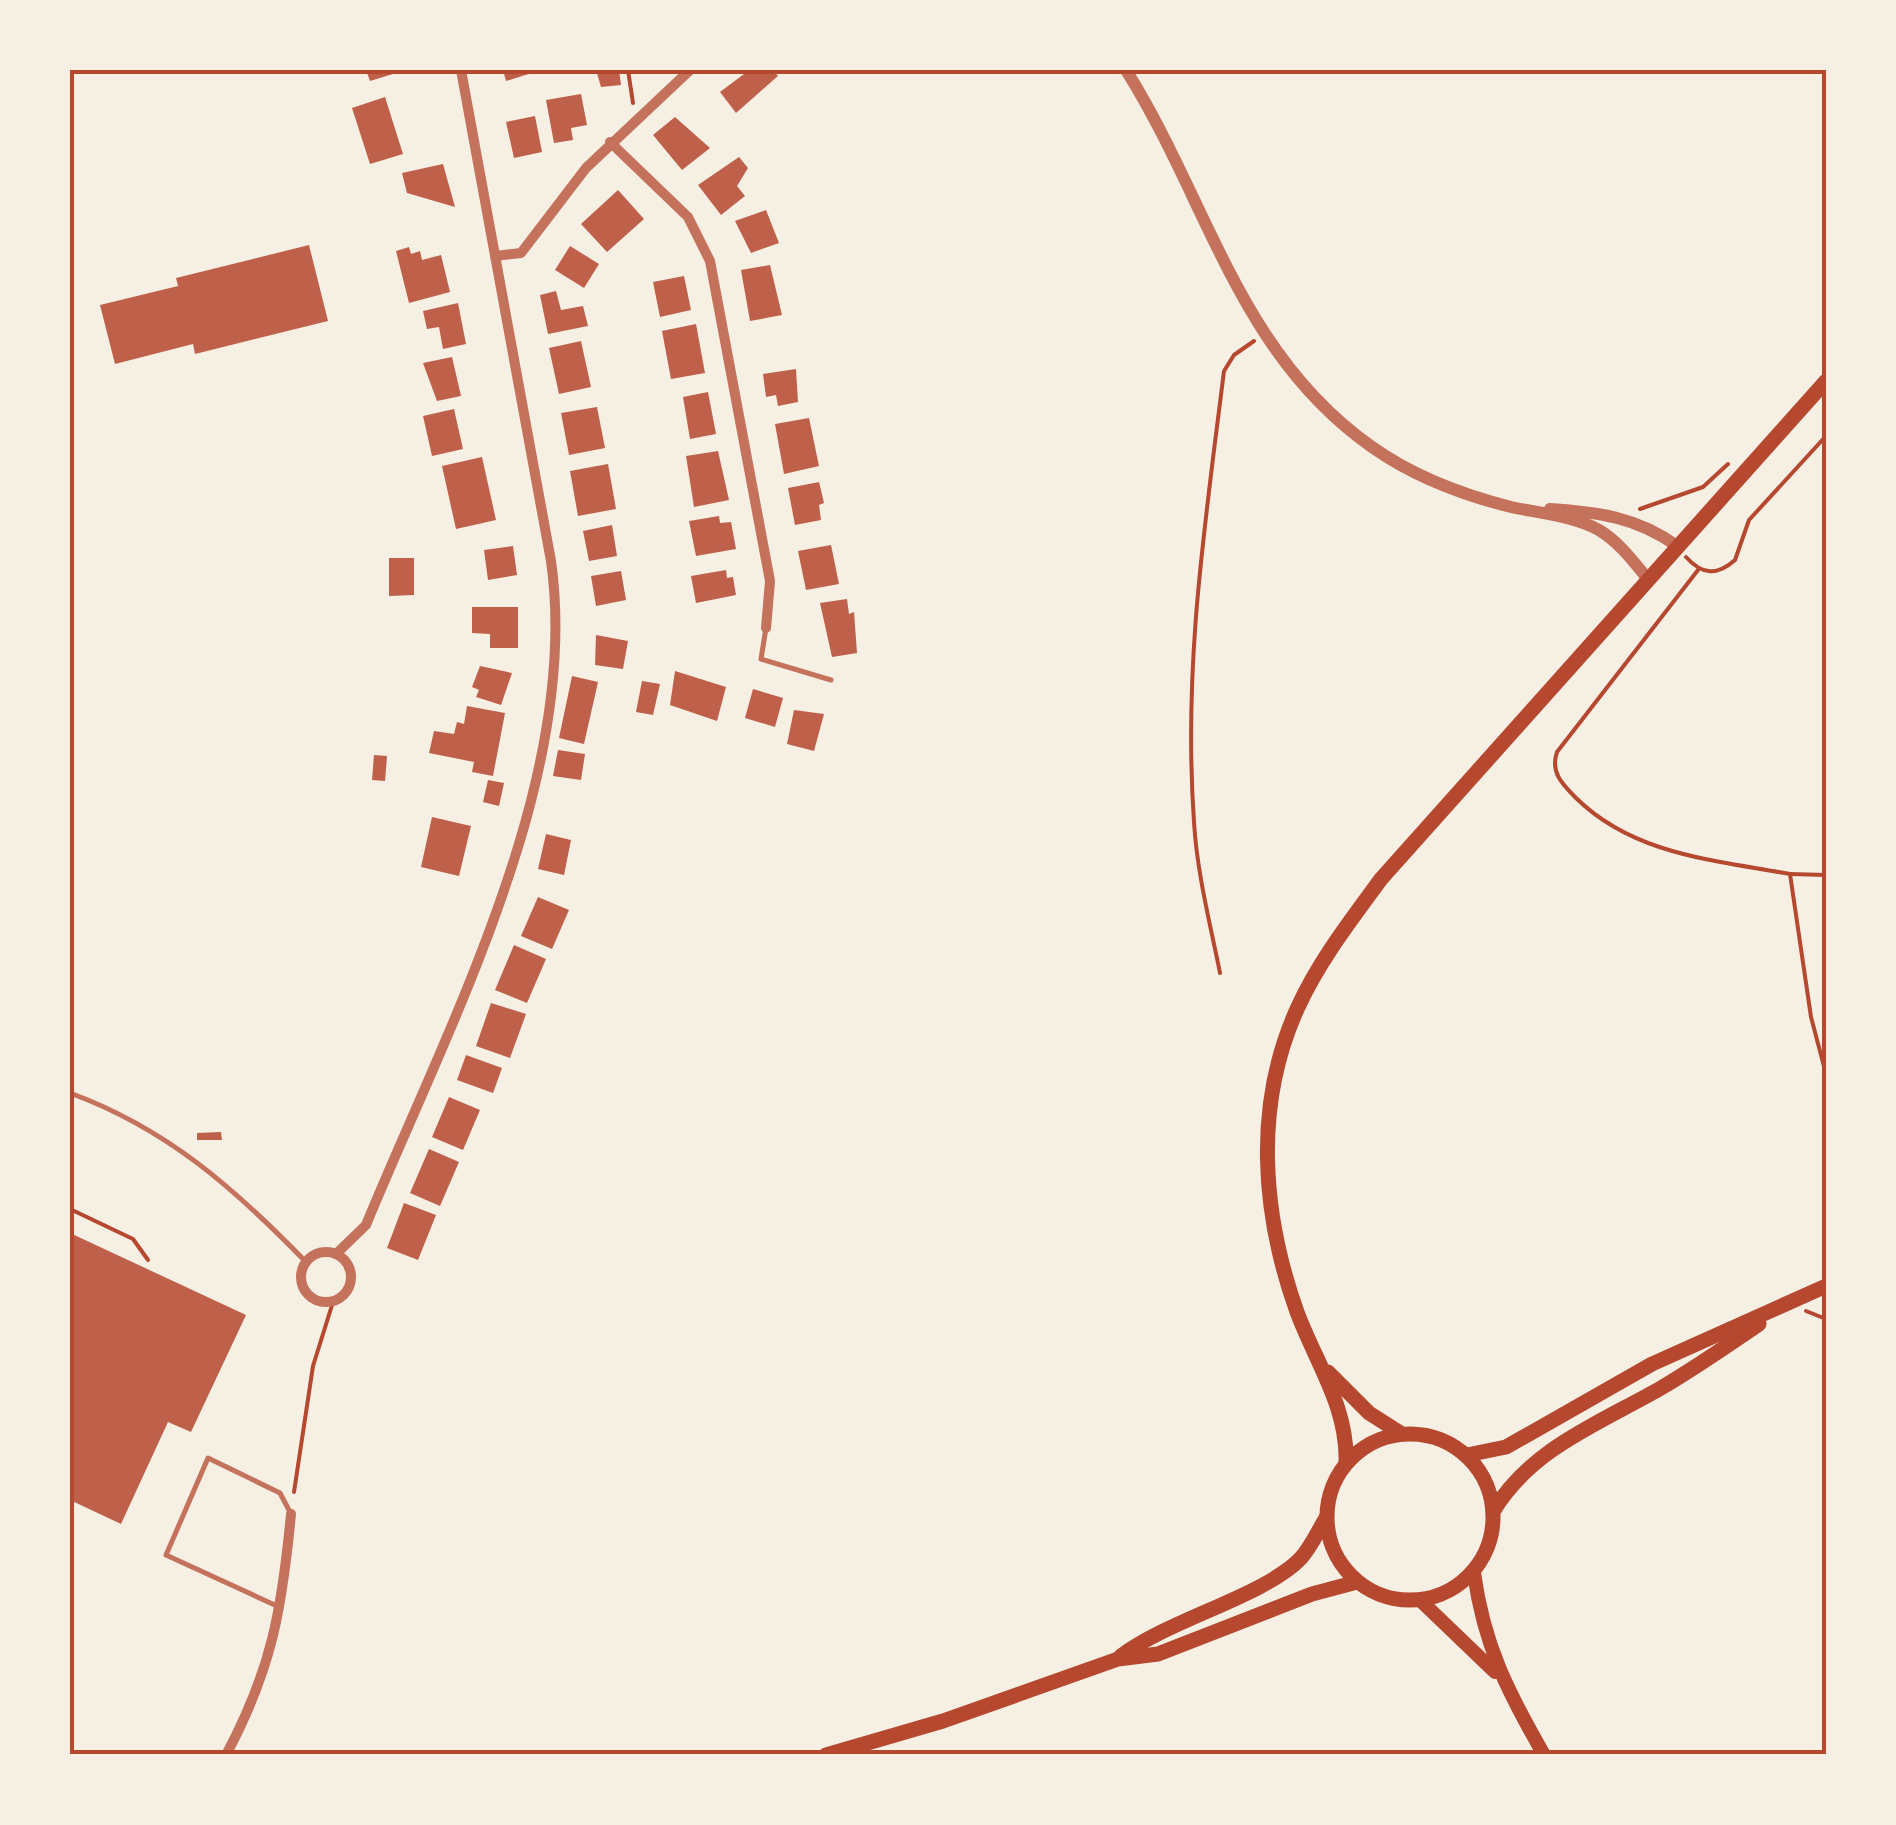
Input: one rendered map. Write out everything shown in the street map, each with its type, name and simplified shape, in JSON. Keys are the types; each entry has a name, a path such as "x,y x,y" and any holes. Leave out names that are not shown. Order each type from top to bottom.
{"main road":[{"path":"1346,1463 1343,1422 1285,1276 1266,1176 1267,1124 1297,1008 1330,949 1381,880 1826,380"},
{"path":"1467,1455 1506,1447 1652,1364 1826,1286"},
{"path":"1494,1510 1511,1482 1536,1458 1665,1386 1800,1298"},
{"path":"1325,1369 1369,1413 1402,1434 1448,1442 1467,1455 1490,1490 1493,1533 1474,1573 1459,1586 1421,1601 1388,1598 1358,1582 1335,1554 1326,1518 1328,1498 1346,1463 1372,1444 1402,1434"},
{"path":"1118,1658 1148,1636 1282,1574 1302,1557 1326,1518"},
{"path":"1474,1573 1480,1618 1499,1676 1544,1755"},
{"path":"826,1755 943,1722 1118,1658 1158,1654 1312,1594 1358,1582"},
{"path":"1421,1601 1458,1632 1499,1676"}],"street":[{"path":"336,1254 366,1225 486,937 519,844 553,685 557,603 461,70"},
{"path":"495,256 522,253 610,142 690,70"},
{"path":"1126,70 1176,159 1262,335 1315,401 1372,447 1425,477 1507,506 1597,529 1622,548 1647,578"},
{"path":"610,142 688,218 710,261 770,581 766,628"},
{"path":"1507,506 1611,514 1652,528 1676,546"},
{"path":"320,1253 336,1254 349,1266 351,1282 334,1302 316,1300 307,1294 301,1277 306,1262 320,1253"},
{"path":"226,1755 252,1706 282,1608 291,1514"}],"lane":[{"path":"766,628 761,659 832,680"},
{"path":"70,1093 188,1152 306,1262"},
{"path":"282,1608 166,1555 208,1458 280,1493 291,1514"}],"path":[{"path":"628,70 636,118"},
{"path":"1220,973 1193,819 1196,571 1224,371 1234,355 1262,335"},
{"path":"1676,546 1698,570 1711,573 1735,560 1749,520 1826,436"},
{"path":"1611,514 1660,505 1703,486 1740,452"},
{"path":"1698,570 1556,752 1553,764 1559,780 1594,814 1644,844 1790,874 1826,875"},
{"path":"1790,874 1811,1018 1826,1074"},
{"path":"70,1209 133,1239 148,1260"},
{"path":"291,1514 314,1366 334,1302"}],"building":[{"path":"366,70 403,70 403,71 370,81"},
{"path":"503,70 538,70 538,71 506,81"},
{"path":"596,70 619,70 621,85 601,87"},
{"path":"773,70 778,76 736,113 720,92 748,71"},
{"path":"581,94 587,125 571,128 573,140 554,143 546,100"},
{"path":"385,97 403,154 370,164 352,108"},
{"path":"535,116 542,152 514,158 506,122"},
{"path":"675,117 710,148 682,170 653,135"},
{"path":"739,157 748,168 737,186 745,196 721,215 698,185"},
{"path":"443,164 455,207 407,193 402,173"},
{"path":"618,190 644,219 607,252 581,224"},
{"path":"766,210 779,243 751,253 735,221"},
{"path":"309,245 328,321 195,354 193,344 115,364 100,305 178,286 176,278"},
{"path":"570,246 599,264 584,288 555,270"},
{"path":"409,247 411,254 420,251 422,260 441,255 450,292 409,303 396,251"},
{"path":"770,265 782,315 750,321 741,270"},
{"path":"684,276 691,310 660,317 653,282"},
{"path":"556,291 561,310 583,306 588,326 548,334 540,295"},
{"path":"458,303 466,344 443,349 439,327 427,329 423,311"},
{"path":"696,324 705,373 671,379 662,331"},
{"path":"581,341 591,387 559,394 549,348"},
{"path":"452,357 461,396 437,401 423,363"},
{"path":"796,369 798,402 778,406 776,395 766,397 763,374"},
{"path":"708,392 716,434 690,439 683,397"},
{"path":"597,407 605,448 569,455 561,413"},
{"path":"454,409 463,449 432,456 423,416"},
{"path":"809,418 819,466 784,474 775,424"},
{"path":"718,451 729,500 694,507 686,456"},
{"path":"482,457 496,520 456,529 442,466"},
{"path":"608,464 616,509 578,516 570,471"},
{"path":"819,482 824,503 819,505 821,520 795,525 788,488"},
{"path":"719,516 720,523 731,522 736,549 696,556 689,521"},
{"path":"612,525 617,556 589,561 583,531"},
{"path":"831,545 839,584 806,590 798,551"},
{"path":"513,546 517,575 488,580 484,550"},
{"path":"389,558 414,558 414,595 389,596"},
{"path":"726,570 727,578 733,577 736,595 696,603 691,576"},
{"path":"621,571 626,600 596,606 591,576"},
{"path":"847,599 849,614 854,612 857,653 832,657 820,603"},
{"path":"472,607 518,607 518,648 490,648 490,634 472,633"},
{"path":"596,635 628,641 623,669 595,665"},
{"path":"480,666 512,673 501,705 476,697 479,690 472,687"},
{"path":"675,671 726,687 717,721 670,705"},
{"path":"572,676 598,682 584,744 559,738"},
{"path":"642,681 660,684 653,715 636,712"},
{"path":"753,689 783,698 775,727 745,718"},
{"path":"467,706 505,713 493,776 472,772 474,762 429,753 434,731 454,734 457,722 464,724"},
{"path":"794,710 824,714 814,751 787,744"},
{"path":"558,750 585,754 581,780 553,776"},
{"path":"374,755 387,756 385,781 372,780"},
{"path":"488,780 504,783 499,806 483,802"},
{"path":"432,817 471,826 459,876 421,867"},
{"path":"546,834 571,840 564,875 538,869"},
{"path":"538,897 569,910 552,949 521,936"},
{"path":"514,945 546,959 527,1003 495,990"},
{"path":"491,1003 526,1014 510,1058 476,1046"},
{"path":"466,1055 502,1068 493,1093 457,1080"},
{"path":"449,1097 480,1110 463,1150 432,1137"},
{"path":"221,1132 222,1140 197,1140 197,1133"},
{"path":"429,1149 459,1162 440,1206 410,1193"},
{"path":"404,1203 436,1215 418,1260 387,1248"},
{"path":"70,1233 246,1315 191,1432 168,1422 121,1524 70,1500"}]}
